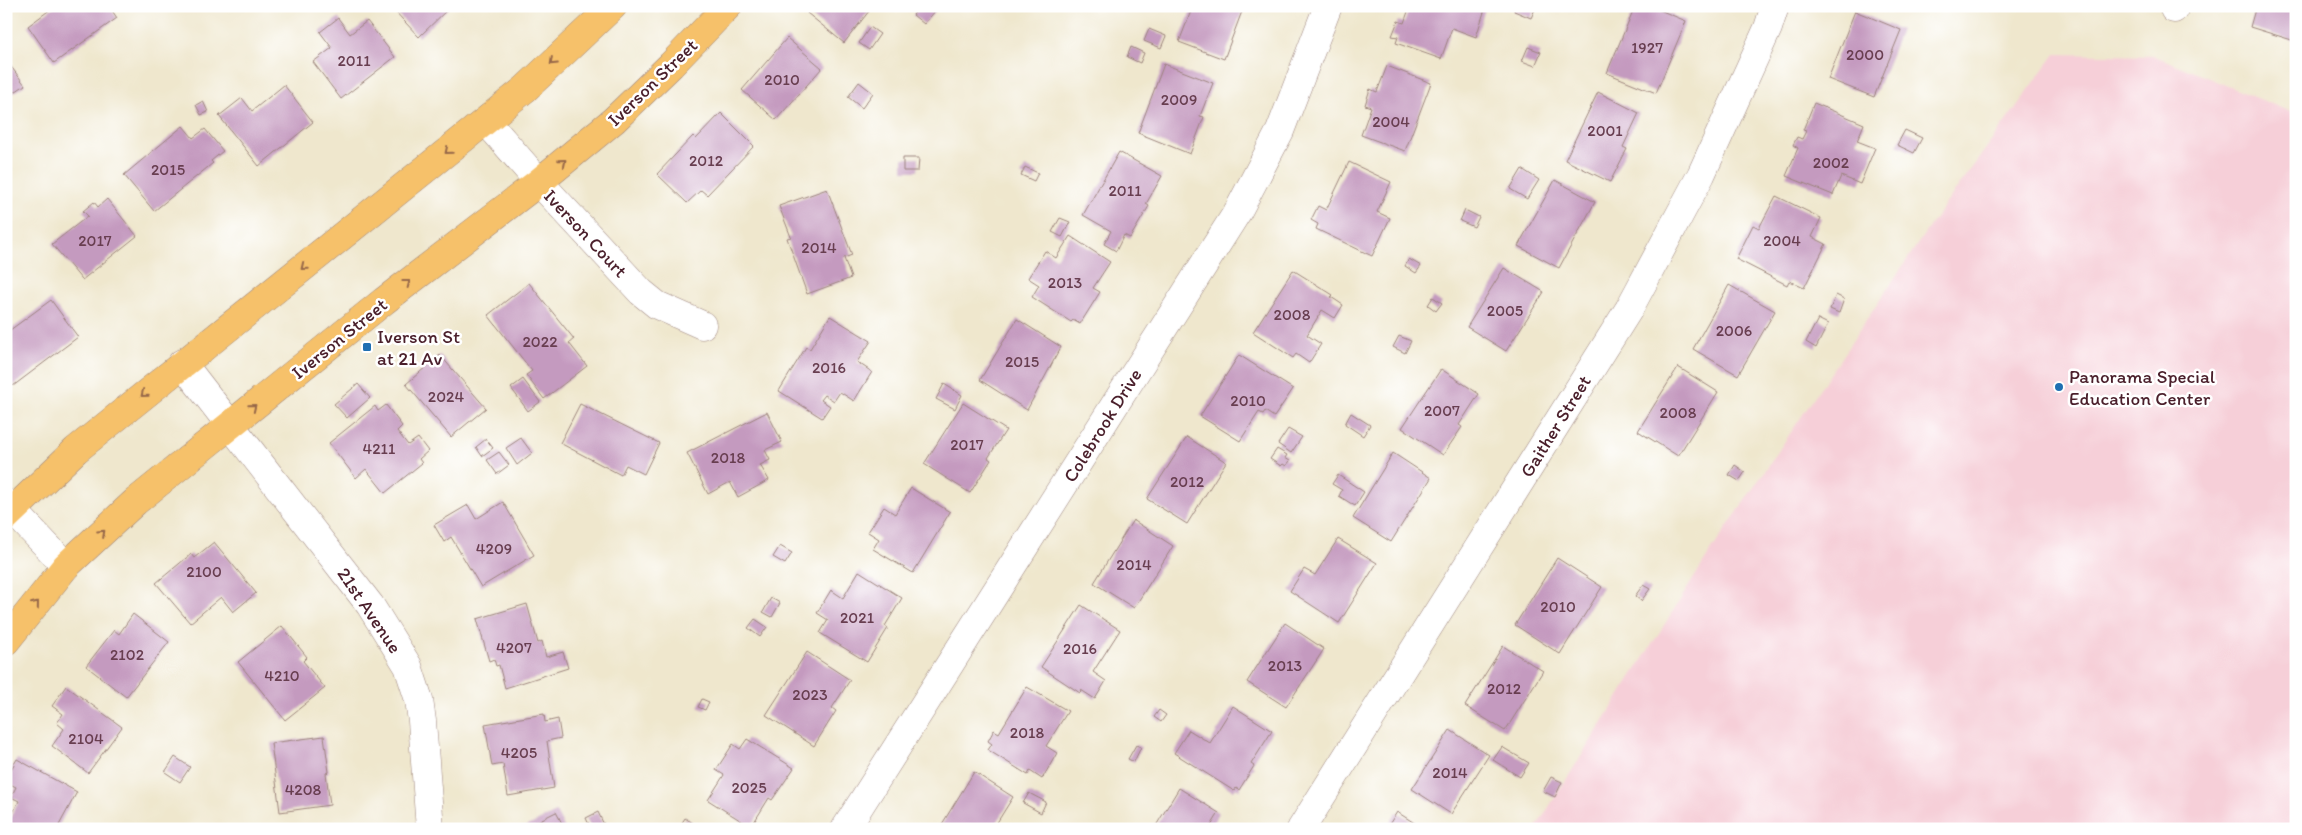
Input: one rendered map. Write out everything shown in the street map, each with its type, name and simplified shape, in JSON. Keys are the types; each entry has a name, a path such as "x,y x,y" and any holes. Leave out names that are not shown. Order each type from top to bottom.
{"main road":[{"path":"8,510 76,450 182,363 525,89 613,6"},
{"name":"Iverson Street","path":"6,641 66,566 135,502 384,301 539,182 614,120 672,65 728,6"}],"street":[{"name":"Colebrook Drive","path":"845,829 1238,211 1280,131 1328,6"},
{"name":"Gaither Street","path":"1301,829 1629,309 1701,175 1768,28 1776,6"},
{"name":"Iverson Court","path":"486,121 539,182 641,292 657,305 702,326"},
{"name":"21st Avenue","path":"182,363 370,605 408,666 419,700 422,721 430,829"},
{"path":"8,510 66,566"}],"shaded area":[{"name":"Panorama Special Education Center","path":"2055,54 2155,56 2296,114 2296,829 1535,829 1711,551 1931,224"}],"building":[{"path":"55,6 109,6 117,18 54,63 28,26"},
{"path":"390,6 451,6 419,37"},
{"path":"813,6 873,6 844,43 807,13"},
{"path":"920,6 934,6 937,9 924,24 913,15"},
{"path":"1193,6 1244,6 1224,59 1179,42"},
{"path":"1410,6 1486,6 1476,37 1452,28 1441,59 1396,43 1398,37 1392,36 1398,21 1404,23"},
{"path":"1516,6 1536,7 1531,18 1514,11"},
{"path":"1635,6 1650,6 1686,21 1656,93 1607,73"},
{"path":"2256,6 2296,6 2295,41 2250,27"},
{"path":"1855,11 1901,30 1874,97 1828,79"},
{"path":"338,18 350,34 367,21 395,57 341,99 313,62 332,48 320,32"},
{"path":"870,27 880,34 869,50 859,43"},
{"path":"1149,29 1166,36 1161,48 1144,41"},
{"path":"787,38 822,68 776,120 742,90"},
{"path":"1131,47 1144,53 1140,63 1127,57"},
{"path":"1528,47 1541,52 1535,66 1522,61"},
{"path":"6,60 25,85 6,98"},
{"path":"1164,64 1213,83 1200,116 1204,117 1190,154 1138,133"},
{"path":"1387,66 1431,83 1405,151 1361,135 1371,107 1365,105 1370,89 1377,92"},
{"path":"859,82 873,93 862,108 848,97"},
{"path":"284,85 313,122 259,166 219,116 242,98 252,111"},
{"path":"1598,92 1639,113 1623,147 1627,149 1610,182 1565,160"},
{"path":"203,101 208,112 201,115 196,105"},
{"path":"1814,103 1864,124 1857,141 1875,148 1860,184 1841,176 1833,195 1786,176 1798,148 1793,145 1797,137 1802,139 1806,131 1803,130"},
{"path":"721,113 754,146 707,195 701,190 687,203 657,174 693,136 696,139"},
{"path":"183,126 193,138 205,129 223,151 211,161 213,163 154,211 124,175"},
{"path":"1905,130 1922,138 1914,153 1897,145"},
{"path":"1119,152 1162,176 1146,204 1149,206 1130,238 1124,235 1116,251 1104,244 1111,231 1083,215"},
{"path":"903,158 919,158 918,171 903,171"},
{"path":"1349,162 1391,182 1377,212 1390,218 1372,256 1316,229 1318,224 1311,220 1318,206 1326,210"},
{"path":"1025,167 1038,173 1034,181 1021,175"},
{"path":"1522,169 1539,180 1527,199 1510,189"},
{"path":"1555,180 1595,202 1559,268 1518,246"},
{"path":"827,189 852,255 844,258 851,278 807,294 787,238 791,237 779,206"},
{"path":"1776,196 1821,218 1812,237 1826,244 1804,288 1789,281 1787,285 1736,259 1753,225 1759,228"},
{"path":"107,199 137,236 82,280 52,244 88,216 83,211 94,202 98,207"},
{"path":"1465,210 1479,217 1474,227 1460,221"},
{"path":"1060,218 1070,222 1062,237 1052,232"},
{"path":"1070,236 1110,262 1093,288 1100,292 1080,324 1073,320 1071,322 1032,297 1039,285 1028,278 1045,251 1056,258"},
{"path":"1409,259 1421,266 1416,273 1405,266"},
{"path":"1504,268 1544,292 1506,351 1467,327"},
{"path":"1293,270 1333,295 1331,297 1343,305 1335,318 1322,310 1307,335 1321,344 1309,363 1296,354 1293,358 1253,332"},
{"path":"529,283 574,339 569,343 587,366 544,399 526,375 532,371 488,315"},
{"path":"1729,285 1775,311 1738,375 1693,349"},
{"path":"1836,295 1844,299 1839,313 1830,309"},
{"path":"1433,297 1442,303 1436,311 1428,305"},
{"path":"51,300 78,337 13,386 6,376 6,333"},
{"path":"830,316 871,341 857,362 872,372 854,401 840,392 834,401 825,395 821,400 830,406 822,418 779,391 806,347 810,349"},
{"path":"1017,319 1061,347 1027,410 980,380"},
{"path":"1818,319 1828,324 1816,348 1806,342"},
{"path":"1399,336 1411,341 1405,353 1393,347"},
{"path":"440,355 486,408 451,437 406,384"},
{"path":"1239,355 1293,389 1274,417 1265,411 1263,414 1259,412 1240,441 1200,416"},
{"path":"1678,367 1718,392 1678,456 1638,431"},
{"path":"1441,369 1479,394 1459,425 1462,427 1443,455 1402,428"},
{"path":"523,379 540,402 528,411 511,388"},
{"path":"358,384 370,398 347,418 334,404"},
{"path":"944,384 962,395 955,409 936,399"},
{"path":"963,403 1006,430 988,458 991,460 970,493 924,464"},
{"path":"580,404 659,443 644,474 626,465 621,475 560,443"},
{"path":"386,405 402,426 397,431 408,445 418,438 428,451 419,459 422,463 385,493 366,469 356,478 329,443 375,406 378,411"},
{"path":"767,412 782,442 765,450 770,460 760,465 769,480 738,497 730,482 708,494 687,453"},
{"path":"1351,413 1370,425 1363,436 1345,424"},
{"path":"1288,429 1302,437 1291,453 1278,444"},
{"path":"1187,437 1226,462 1187,524 1147,499"},
{"path":"521,438 532,453 517,465 506,448"},
{"path":"486,439 493,448 482,456 476,447"},
{"path":"1277,449 1287,455 1285,458 1290,461 1286,466 1283,464 1281,466 1270,459"},
{"path":"499,452 509,465 497,474 487,460"},
{"path":"1393,453 1431,478 1391,542 1353,518"},
{"path":"1735,465 1745,472 1739,481 1729,475"},
{"path":"1338,475 1364,492 1355,506 1339,496 1342,490 1332,484"},
{"path":"911,488 950,512 913,573 873,549 879,539 868,532 884,507 895,514"},
{"path":"503,502 534,555 481,587 451,537 444,542 434,525 468,505 476,519"},
{"path":"1133,520 1173,546 1134,608 1094,583"},
{"path":"1338,539 1377,563 1339,623 1290,591 1304,569 1315,575"},
{"path":"214,542 256,593 233,612 221,597 190,623 156,583 191,554 194,558"},
{"path":"780,546 792,553 785,564 773,557"},
{"path":"1557,558 1602,587 1560,654 1515,625"},
{"path":"859,571 902,598 885,626 888,628 867,662 820,633 828,620 817,613 831,590 843,598"},
{"path":"1643,585 1650,589 1641,601 1635,596"},
{"path":"771,598 780,603 772,617 763,612"},
{"path":"527,604 538,643 542,641 546,657 563,652 568,668 505,688 499,665 496,666 494,659 489,661 477,619"},
{"path":"1081,605 1120,630 1093,672 1106,681 1095,699 1081,690 1080,693 1041,667"},
{"path":"133,614 169,642 126,697 86,666 114,630 119,634"},
{"path":"755,619 767,627 760,637 748,628"},
{"path":"1285,623 1324,649 1286,707 1247,682"},
{"path":"282,626 307,657 303,661 325,688 285,720 238,662"},
{"path":"1503,646 1543,671 1505,731 1465,706"},
{"path":"807,652 850,680 832,708 836,711 814,746 766,715"},
{"path":"66,686 122,727 88,773 52,746 64,729 57,723 63,714 52,706"},
{"path":"1027,687 1068,711 1046,746 1057,753 1042,779 1030,771 1028,775 988,750 992,744 988,741 994,730 999,733"},
{"path":"702,699 709,702 705,710 698,707"},
{"path":"1233,706 1272,731 1251,764 1254,766 1239,790 1236,788 1234,791 1174,753 1189,730 1210,743"},
{"path":"1159,710 1166,715 1161,722 1154,717"},
{"path":"544,714 545,722 558,719 561,738 547,741 554,788 508,796 503,764 492,766 485,724"},
{"path":"1450,730 1489,755 1451,814 1412,789"},
{"path":"324,736 329,772 326,773 330,805 280,812 271,743"},
{"path":"747,739 794,768 772,800 769,798 751,827 708,800 724,775 716,770 733,744 740,749"},
{"path":"1136,745 1141,747 1134,762 1128,759"},
{"path":"1502,747 1529,763 1520,777 1493,760"},
{"path":"175,757 190,767 180,782 165,772"},
{"path":"17,759 77,792 57,829 21,829 8,822 19,801 11,797 16,787 6,782 6,778"},
{"path":"974,772 1013,797 993,829 939,829"},
{"path":"1551,777 1562,782 1555,797 1543,791"},
{"path":"1179,788 1219,813 1209,829 1154,829"},
{"path":"1029,793 1046,802 1041,813 1023,803"},
{"path":"556,812 565,829 522,829"},
{"path":"598,812 606,829 591,829 586,818"},
{"path":"1397,812 1424,829 1386,829"},
{"path":"685,818 702,829 678,829"}],"place":[{"name":"Iverson St at 21 Av","path":"367,347"},
{"name":"Panorama Special Education Center","path":"2059,387"}]}
